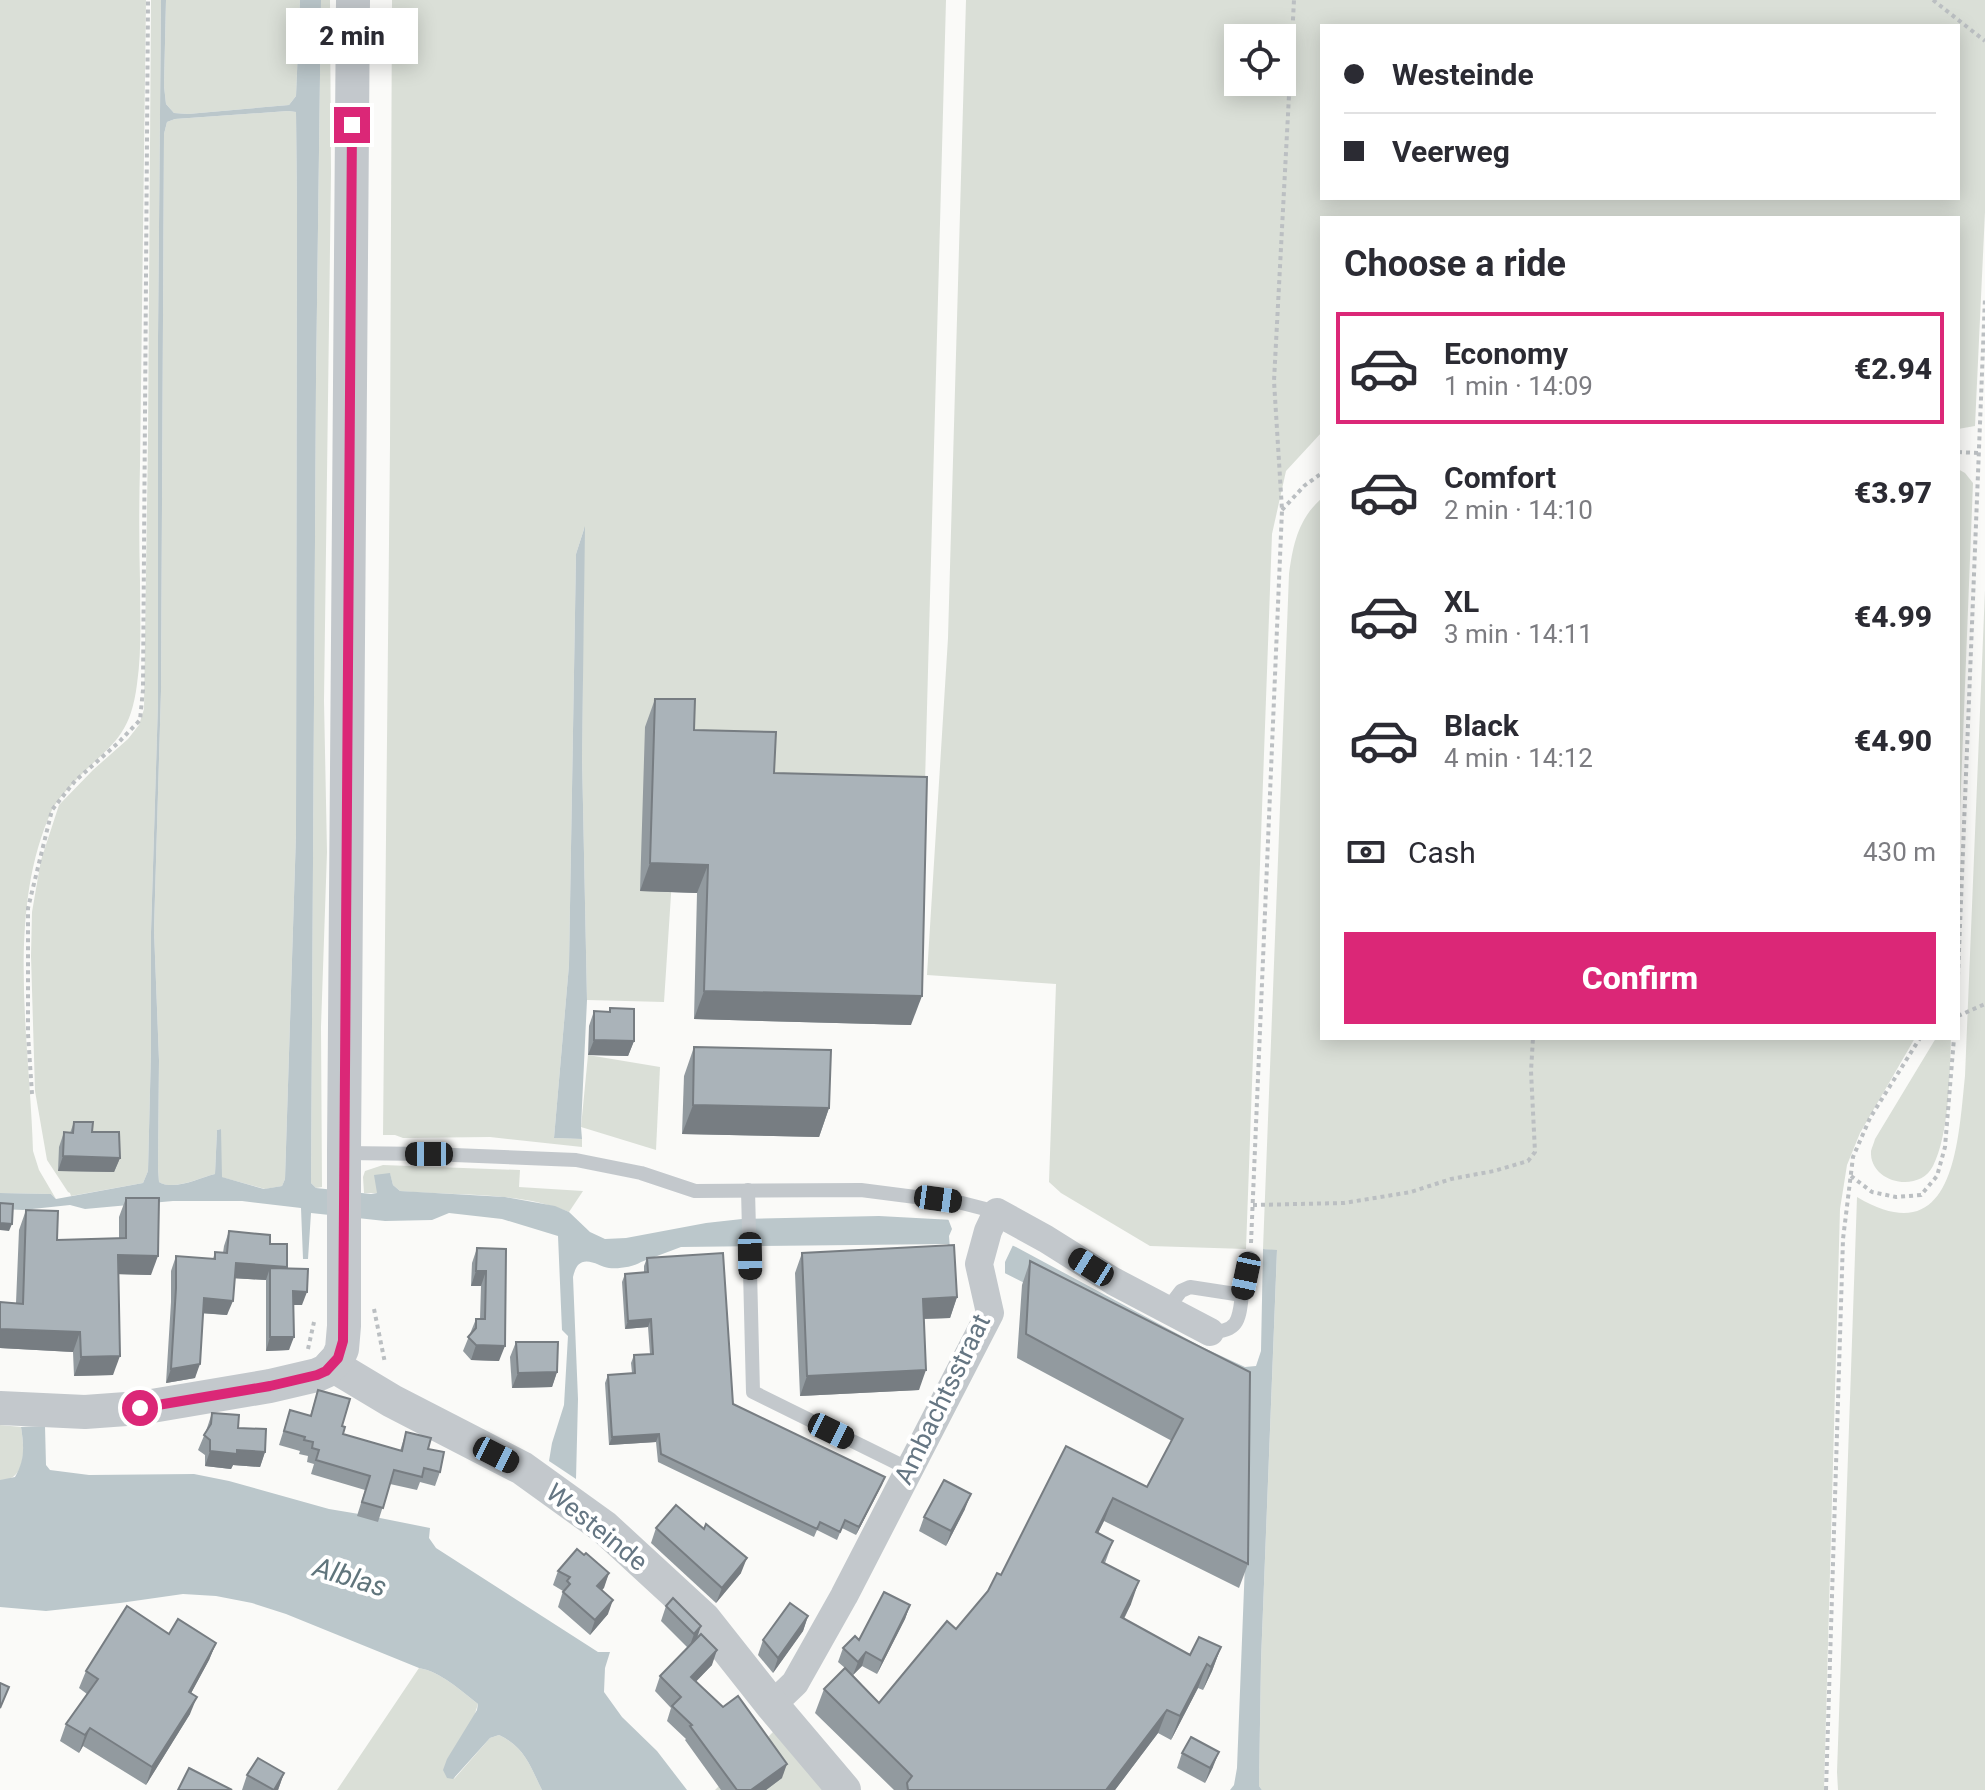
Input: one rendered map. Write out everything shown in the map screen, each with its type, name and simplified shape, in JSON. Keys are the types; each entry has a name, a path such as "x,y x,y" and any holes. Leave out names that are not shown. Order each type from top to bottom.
{"street":[{"path":"0,1408 85,1412 140,1408 270,1386 317,1375 338,1358 343,1341 353,0"},
{"path":"992,1221 1046,1239 1113,1281 1210,1332"},
{"name":"Ambachtsstraat","path":"772,1705 795,1683 844,1596 990,1313 979,1264 992,1221"},
{"name":"Westeinde","path":"332,1365 392,1401 522,1468 604,1527 704,1619 844,1790"}],"lane":[{"path":"344,1166 474,1155 576,1160 641,1173 695,1191 861,1190 962,1203 992,1221"},
{"path":"748,1190 753,1392 909,1469"},
{"path":"1210,1332 1221,1332 1238,1321 1250,1258"},
{"path":"1168,1308 1181,1291 1190,1287 1242,1295"}],"path":[{"path":"32,1094 28,1034 28,908 52,810 75,781 140,720 148,0"},
{"path":"1250,1258 1282,510 1274,381 1294,0"},
{"path":"1933,0 1985,41"},
{"path":"1960,926 1985,298"},
{"path":"1960,452 1979,453"},
{"path":"1282,510 1304,486 1320,474"},
{"path":"1960,1015 1985,1004"},
{"path":"1253,1205 1344,1203 1411,1192 1528,1161 1535,1152 1531,1071 1533,1040"},
{"path":"1826,1790 1843,1239 1853,1157 1870,1118 1919,1040"},
{"path":"1851,1176 1872,1192 1896,1197 1921,1195 1937,1176 1945,1147 1954,1040"},
{"path":"373,1303 392,1401"}],"shaded area":[{"path":"0,0 146,0 140,658 137,684 134,703 123,730 52,810 38,850 29,891 25,934 25,1023 33,1151 39,1170 56,1199 51,1194 0,1193"},
{"path":"151,0 161,0 158,702 148,1171 143,1183 71,1196 47,1160 35,1091 32,912 41,860 59,805 128,739 139,725 144,709"},
{"path":"166,0 300,0 296,96 289,105 174,113 166,104 164,86"},
{"path":"321,0 330,0 331,173 324,701 327,852 321,1027 322,1187 316,1188 311,1183"},
{"path":"392,0 946,0 925,783 679,772 664,1002 587,1000 582,756 584,529 576,554 569,965 554,1138 582,1139 582,1147 490,1137 403,1138 383,1135"},
{"path":"966,0 1985,0 1985,212 1975,426 1960,429 1960,216 1320,216 1320,434 1286,471 1272,534 1246,1249 1150,1246 1061,1193 1049,1182 1056,984 927,975 948,638"},
{"path":"296,112 296,834 285,1179 282,1186 265,1189 221,1177 221,1129 217,1130 215,1174 171,1185 159,1182 158,1168 159,1060 154,930 161,691 164,134 167,122 175,119"},
{"path":"1960,470 1973,483 1960,812"},
{"path":"1320,500 1320,1040 1914,1040 1860,1133 1847,1165 1840,1209 1824,1790 1262,1790 1259,1786 1277,1251 1263,1249 1289,574 1295,543 1302,524"},
{"path":"1985,590 1985,1790 1838,1790 1857,1197 1889,1211 1914,1212 1932,1202 1945,1183 1954,1159 1965,1076"},
{"path":"1935,1040 1951,1040 1948,1104 1933,1166 1917,1180 1896,1181 1886,1177 1873,1162 1871,1150"},
{"path":"588,1055 660,1067 656,1150 581,1127"},
{"path":"383,1165 520,1170 519,1187 583,1191 569,1212 508,1197 400,1191 393,1185 390,1174 378,1193 364,1193 365,1171"},
{"path":"0,1425 21,1427 23,1452 16,1475 0,1480"},
{"path":"419,1668 443,1677 478,1704 454,1779 490,1738 499,1735 521,1751 542,1790 337,1790"},
{"path":"775,1730 827,1790 715,1790"}],"water":[{"path":"161,0 166,0 166,104 174,113 188,114 289,105 296,96 300,0 321,0 311,1183 316,1188 371,1194 377,1193 374,1175 390,1173 393,1185 400,1191 505,1197 555,1206 569,1212 590,1232 605,1239 742,1219 879,1216 953,1220 1016,1247 1245,1367 1256,1366 1261,1351 1263,1249 1277,1250 1261,1661 1259,1786 1262,1790 1230,1790 1237,1768 1250,1435 1247,1395 947,1244 681,1247 626,1267 609,1268 589,1262 577,1266 573,1277 578,1399 576,1479 549,1461 564,1405 568,1336 562,1330 558,1236 502,1219 449,1213 432,1220 385,1221 311,1213 308,1259 303,1259 301,1208 242,1201 173,1201 85,1209 70,1205 0,1209 0,1193 51,1194 56,1199 143,1183 148,1171 158,702","holes":["296,112 296,834 285,1179 282,1186 264,1189 222,1177 221,1129 217,1130 215,1174 172,1185 159,1182 158,1168 159,1060 154,930 161,691 164,134 167,122 175,119"]},
{"path":"585,526 582,756 587,1000 582,1139 554,1138 569,965 576,554"},
{"name":"Alblas","path":"45,1426 46,1465 50,1470 89,1475 194,1474 329,1509 430,1528 429,1538 436,1548 598,1652 610,1652 605,1668 604,1692 622,1717 657,1751 687,1790 542,1790 521,1751 499,1735 490,1738 453,1779 447,1778 443,1770 447,1759 478,1704 435,1673 252,1603 183,1594 46,1611 0,1607 0,1480 15,1477 21,1465 21,1427"}],"pier":[{"path":"947,1216 954,1216 1014,1243 1005,1262 1005,1276 950,1250 952,1229"}],"building":[{"path":"655,699 695,699 694,730 776,732 774,773 927,777 922,996 704,991 708,865 650,863"},
{"path":"610,1008 634,1009 634,1041 594,1040 594,1011 610,1012"},
{"path":"694,1047 831,1050 829,1108 693,1105"},
{"path":"74,1122 93,1122 92,1132 119,1132 120,1158 63,1156 64,1132 73,1133"},
{"path":"126,1198 159,1198 158,1256 118,1255 120,1356 81,1357 80,1332 0,1329 0,1302 23,1304 26,1210 58,1211 57,1240 126,1238"},
{"path":"0,1203 13,1204 12,1224 0,1223"},
{"path":"229,1231 270,1235 270,1244 287,1244 287,1267 236,1263 233,1301 204,1298 200,1364 171,1369 176,1256 215,1259 215,1252 227,1253"},
{"path":"954,1245 957,1297 923,1299 926,1370 807,1376 802,1253"},
{"path":"477,1248 506,1249 505,1346 476,1345 468,1337 476,1328 476,1319 485,1319 486,1271 476,1271"},
{"path":"723,1253 733,1404 885,1477 859,1527 845,1520 840,1532 820,1522 817,1529 661,1454 659,1434 612,1437 608,1375 635,1373 634,1355 653,1354 651,1319 628,1321 625,1274 648,1272 647,1258"},
{"path":"1030,1261 1250,1372 1248,1564 1113,1498 1096,1532 1113,1541 1102,1562 1139,1581 1121,1617 1190,1655 1199,1637 1221,1647 1211,1667 1207,1664 1180,1716 1167,1710 1106,1790 908,1790 907,1783 912,1776 824,1689 845,1668 879,1703 947,1621 956,1629 988,1591 997,1573 1001,1575 1066,1446 1147,1487 1183,1419 1026,1334"},
{"path":"270,1268 308,1269 307,1292 293,1291 294,1337 270,1337"},
{"path":"516,1342 558,1342 557,1372 518,1373"},
{"path":"318,1390 350,1399 342,1426 345,1427 343,1434 402,1451 406,1432 431,1438 428,1449 444,1452 440,1472 424,1468 422,1477 394,1470 383,1508 362,1502 370,1476 316,1460 319,1450 312,1448 313,1442 284,1431 290,1410 311,1416"},
{"path":"212,1413 239,1415 238,1428 266,1429 265,1452 237,1450 237,1454 210,1451 210,1440 204,1435 211,1424"},
{"path":"944,1480 971,1494 951,1531 924,1517"},
{"path":"676,1505 704,1529 706,1524 747,1558 722,1588 656,1528"},
{"path":"577,1549 609,1573 597,1586 613,1600 595,1620 563,1592 570,1584 567,1581 570,1577 558,1571"},
{"path":"884,1592 910,1605 882,1661 866,1652 858,1662 843,1648 855,1636 859,1640"},
{"path":"673,1598 701,1626 694,1634 666,1606"},
{"path":"790,1603 808,1616 778,1658 763,1640"},
{"path":"127,1606 169,1634 178,1619 216,1643 189,1692 197,1697 152,1767 90,1728 85,1735 66,1724 98,1679 86,1671"},
{"path":"701,1634 717,1650 691,1677 723,1707 738,1696 787,1764 751,1790 737,1790 692,1725 672,1706 681,1697 660,1676"},
{"path":"0,1683 9,1687 0,1708"},
{"path":"1191,1737 1219,1752 1210,1768 1182,1753"},
{"path":"258,1758 284,1773 274,1790 247,1775"},
{"path":"189,1768 232,1790 178,1790"}],"route":[{"path":"140,1408 317,1375 332,1365 342,1349 352,125"}]}
